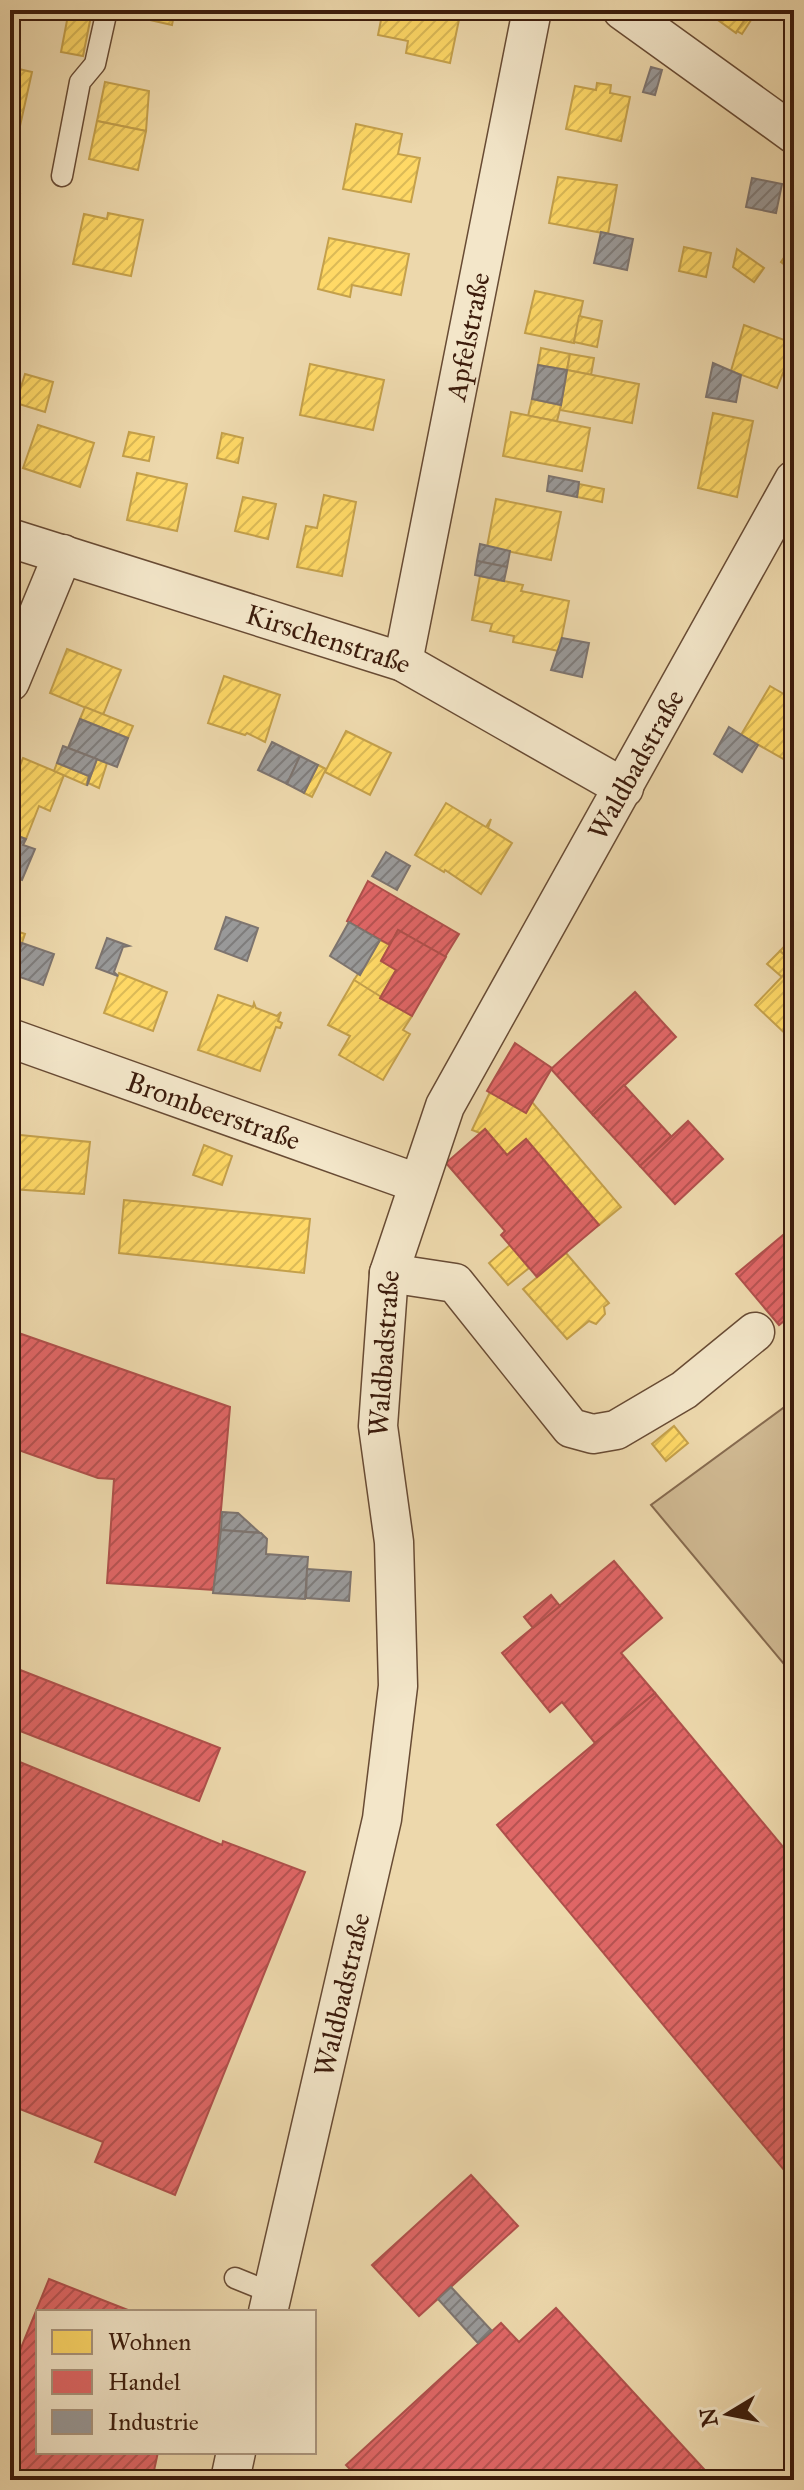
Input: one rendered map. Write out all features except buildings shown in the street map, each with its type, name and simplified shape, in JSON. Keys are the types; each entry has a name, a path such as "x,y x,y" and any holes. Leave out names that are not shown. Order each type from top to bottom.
{"street":[{"name":"Apfelstraße","path":"403,662 532,10"},
{"path":"622,10 794,134"},
{"name":"Waldbadstraße","path":"270,2302 382,1819 398,1686 394,1542 378,1426 389,1273 445,1106 794,480"},
{"name":"Kirschenstraße","path":"10,538 403,662 624,788"},
{"path":"10,682 63,554"},
{"name":"Brombeerstraße","path":"10,1038 417,1183"},
{"path":"389,1273 455,1283 571,1428 593,1434 616,1430 684,1390 755,1332"},
{"path":"230,2480 236,2454"}],"lane":[{"path":"62,176 80,82 95,64 107,10"},
{"path":"235,2278 270,2302"}],"shaded area":[{"path":"794,1400 794,1676 651,1505"}]}
